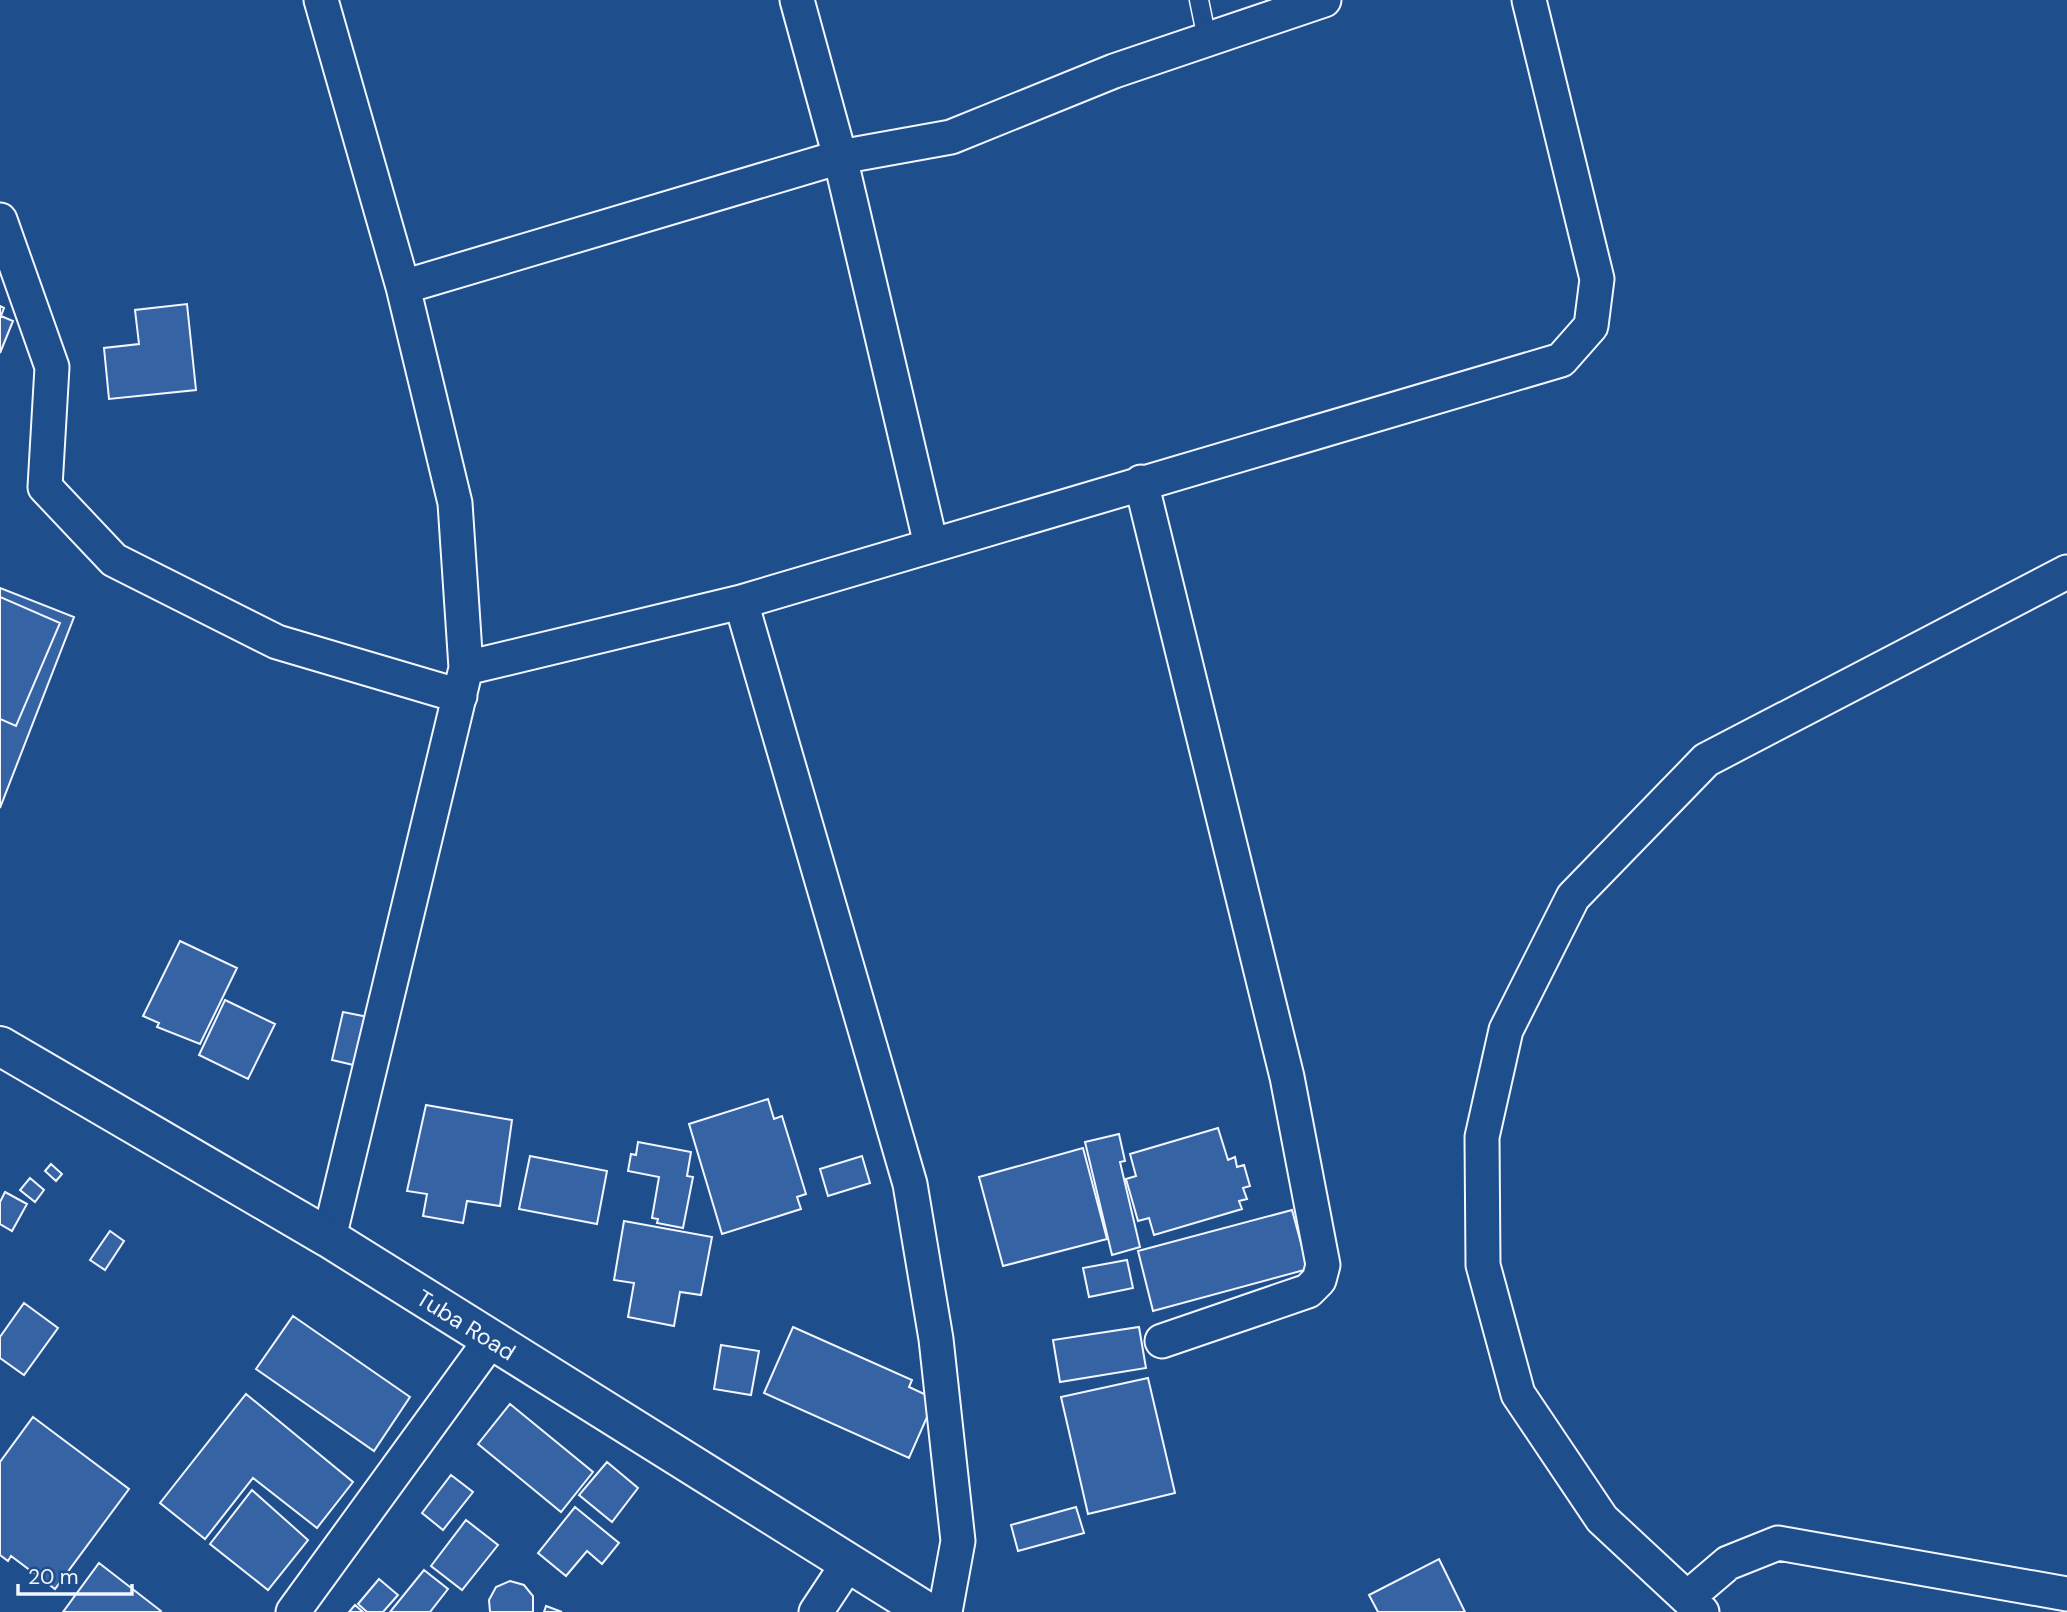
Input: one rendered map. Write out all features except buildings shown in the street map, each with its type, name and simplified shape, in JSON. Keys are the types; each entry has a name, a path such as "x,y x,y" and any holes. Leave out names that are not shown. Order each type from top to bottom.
{"street":[{"path":"321,0 403,287 455,503 463,682 329,1238"},
{"path":"797,0 840,157 931,545"},
{"path":"403,287 840,157 951,137 1114,71 1324,0"},
{"path":"0,219 52,367 46,487 114,560 276,642 463,682 1561,360 1591,326 1597,279 1529,0"},
{"path":"1141,482 1287,1077 1323,1265 1318,1280 1308,1291 1162,1341"},
{"path":"2067,572 1706,760 1573,897 1506,1030 1482,1137 1483,1265 1518,1394 1602,1519 1695,1605 1728,1563 1778,1543 2067,1594"},
{"path":"741,602 910,1184 936,1339 958,1541 945,1612"},
{"name":"Tuba Road","path":"0,1046 329,1238 927,1612"},
{"path":"293,1612 490,1341"},
{"path":"816,1612 849,1562"}],"lane":[{"path":"1199,0 1207,39"}]}
